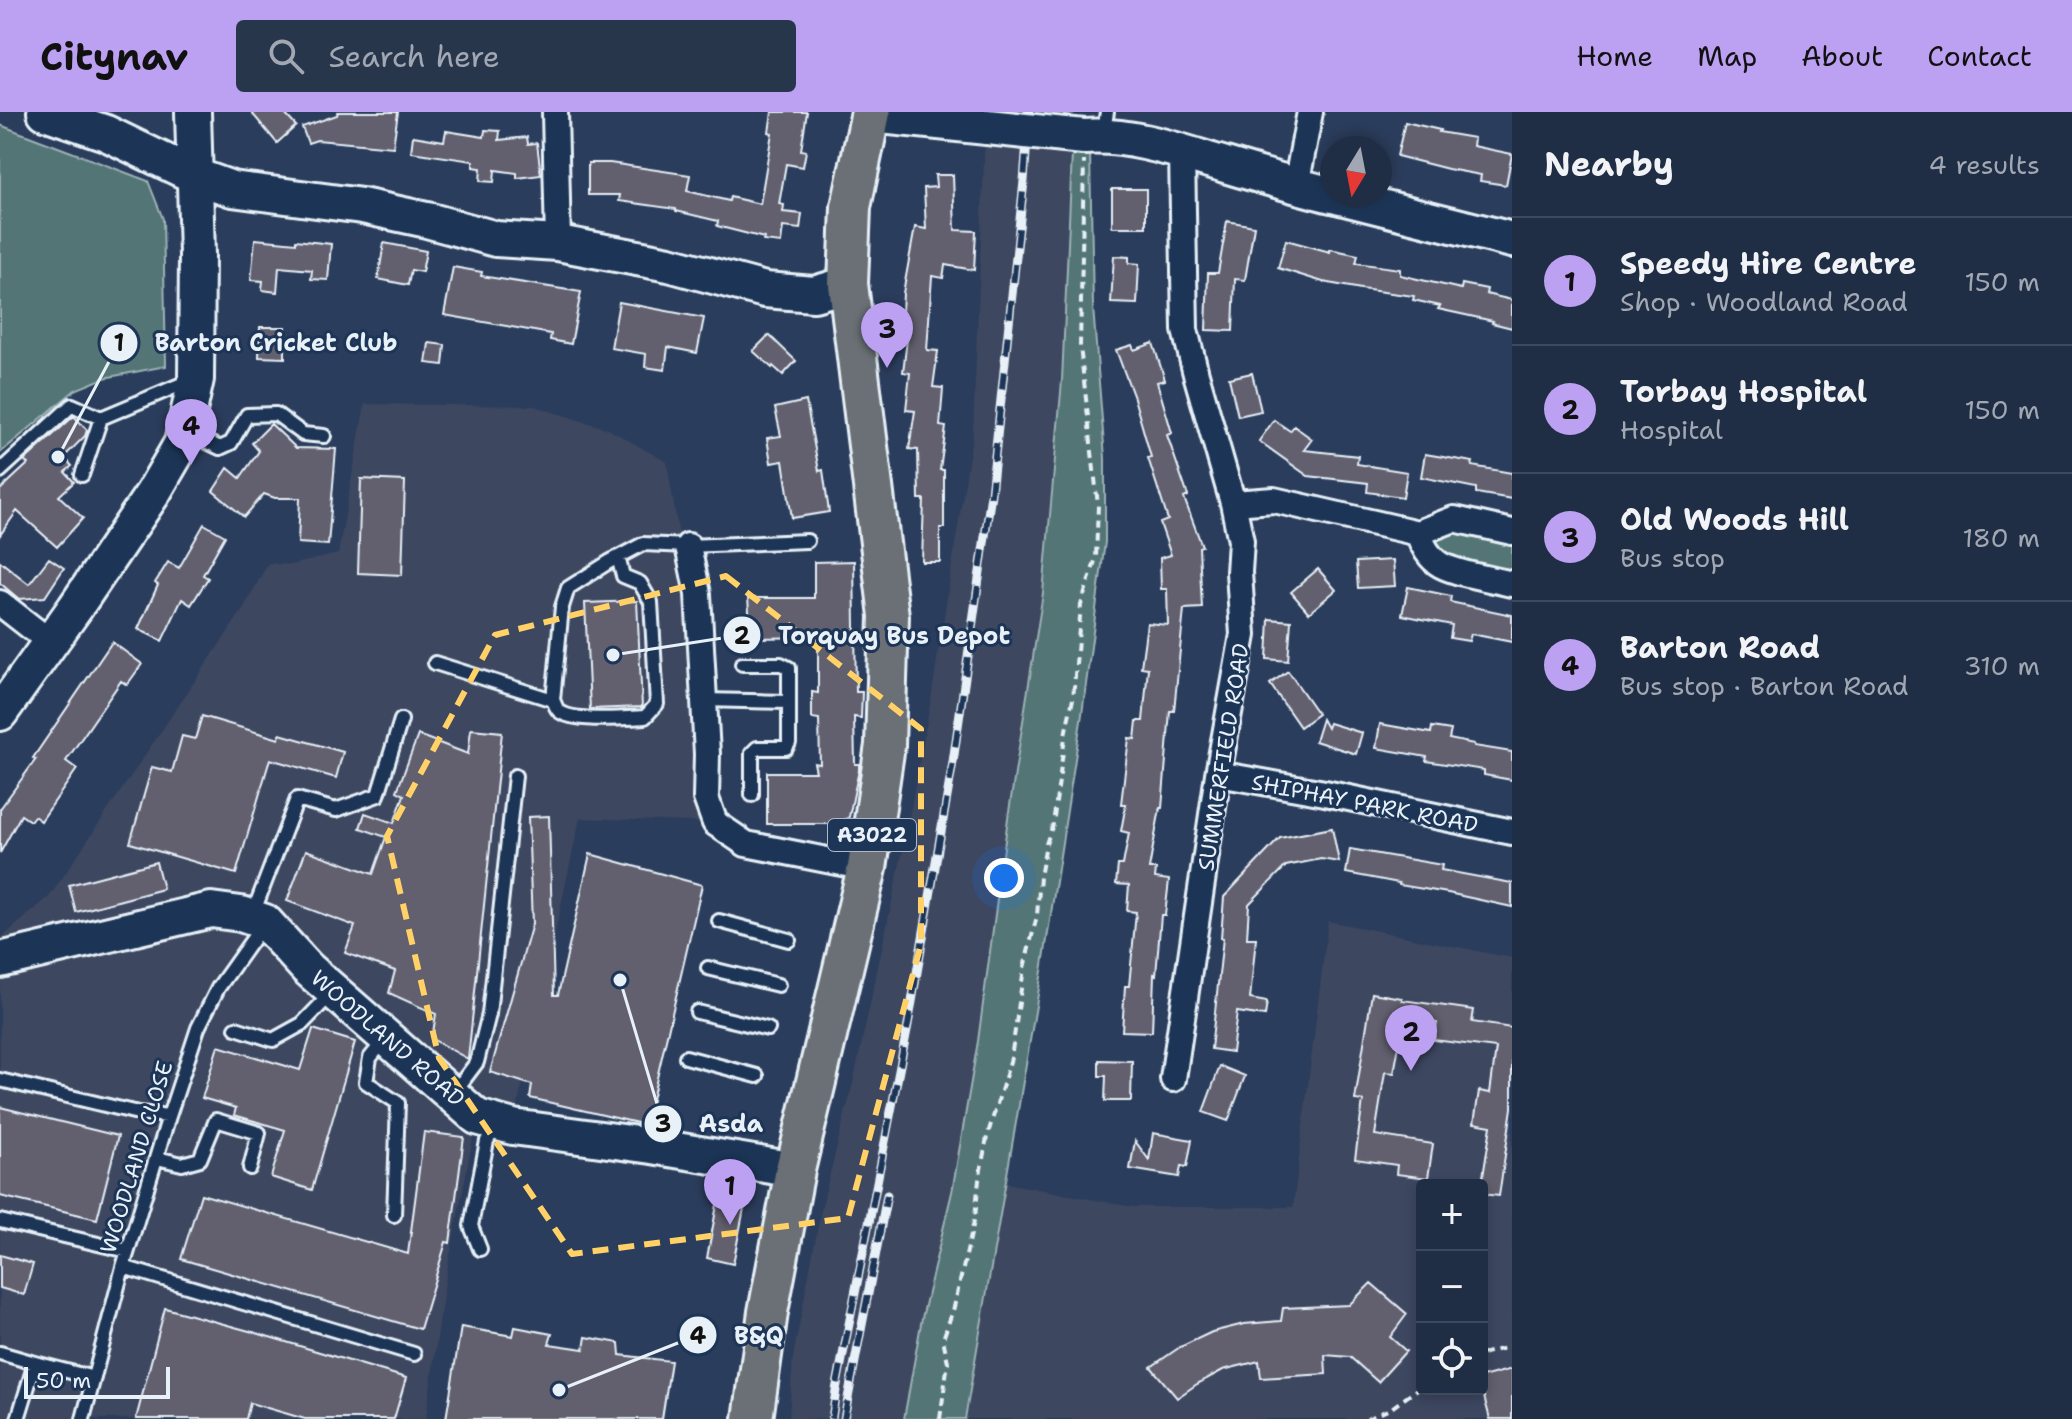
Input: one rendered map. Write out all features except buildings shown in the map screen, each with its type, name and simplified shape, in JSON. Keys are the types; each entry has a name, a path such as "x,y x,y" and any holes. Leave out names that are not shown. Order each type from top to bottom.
{"main road":[{"name":"A3022","path":"756,1419 758,1377 795,1170 867,868 885,745 889,616 848,284 851,207 871,113"}],"street":[{"path":"45,112 106,133 193,175 232,189 362,206 496,239 558,243 669,264 765,290 814,294 848,284"},
{"path":"0,713 153,493 182,443 196,379 193,112"},
{"path":"555,112 558,243"},
{"path":"1296,186 1310,112"},
{"path":"871,113 1150,143 1320,192"},
{"name":"SUMMERFIELD ROAD","path":"1173,1079 1218,774 1243,635 1239,572 1241,541 1185,330 1182,152"},
{"path":"1385,208 1512,240"},
{"path":"1233,503 1274,500 1418,533 1454,519 1512,532"},
{"path":"1418,533 1420,542 1432,559 1442,566 1512,584"},
{"path":"688,546 698,594 706,798 715,823 746,844 867,868"},
{"path":"0,603 50,642"},
{"name":"SHIPHAY PARK ROAD","path":"1218,774 1512,832"},
{"path":"0,960 211,910 258,920"},
{"name":"WOODLAND ROAD","path":"258,920 307,968 477,1117 513,1127 795,1170"}],"lane":[{"path":"0,471 72,405 101,418 196,379"},
{"path":"185,432 220,448 231,443 247,415 276,414 303,434 324,436"},
{"path":"82,475 101,418"},
{"path":"618,557 623,576 640,583 651,602 657,704 645,717 570,717 558,710 553,700 562,607 568,588 618,557 643,544 688,546 807,541"},
{"path":"435,663 553,700"},
{"path":"742,664 781,664 789,668 789,743 786,748 757,748 752,753 752,795"},
{"path":"704,700 789,702"},
{"name":"WOODLAND CLOSE","path":"86,1418 123,1267 198,1028 258,920 297,799 336,810 378,795 401,720"},
{"path":"452,1095 477,1062 489,1014 515,776"},
{"path":"719,921 789,940"},
{"path":"708,968 778,985"},
{"path":"236,1028 273,1040 302,1024 334,991"},
{"path":"697,1012 768,1029"},
{"path":"387,1037 370,1058 366,1082 398,1103 394,1215"},
{"path":"686,1057 757,1076"},
{"path":"0,1080 138,1113 169,1116"},
{"path":"157,1158 182,1164 200,1159 216,1120 259,1133 250,1168"},
{"path":"480,1249 471,1226 487,1141 497,1123"},
{"path":"0,1221 128,1251"},
{"path":"123,1267 414,1354"},
{"path":"0,1353 94,1378"},
{"path":"18,1419 35,1363"}],"path":[{"path":"940,1419 948,1362 943,1339 954,1307 972,1230 987,1137 1011,1058 1024,968 1037,916 1040,877 1053,824 1073,699 1081,605 1096,558 1098,505 1080,346 1094,138"},
{"path":"1488,1352 1512,1346"},
{"path":"1367,1419 1390,1409 1416,1390"}],"highlighted area":[{"path":"726,576 921,729 921,944 848,1218 572,1254 439,1058 387,836 495,635"}],"shaded area":[{"path":"986,112 1074,112 1062,381 1043,593 978,1041 952,1192 922,1318 904,1419 789,1419 793,1357 822,1205 854,1079 904,845 931,699 973,431"},
{"path":"365,404 534,406 608,429 667,462 678,530 688,546 715,823 580,818 513,1127 477,1118 445,1281 426,1419 0,1419 0,939 50,896 242,611 268,563 290,565 338,554"},
{"path":"1328,921 1512,958 1512,1419 966,1419 1006,1183 1133,1207 1293,1207"}],"green space":[{"path":"0,125 148,181 163,219 166,366 104,378 75,390 0,453"},
{"path":"1090,152 1093,307 1105,458 1105,542 1082,714 1043,965 965,1419 904,1419 922,1318 952,1192 978,1041 1043,593 1062,381 1072,154"},
{"path":"1439,528 1512,533 1512,575 1447,556 1437,548"}],"railway":[{"path":"832,1419 908,1025 953,762 991,494 1029,112"},
{"path":"844,1419 887,1195"}],"place":[{"name":"Old Woods Hill","path":"887,368"},
{"name":"Barton Cricket Club","path":"58,457"},
{"name":"Barton Road","path":"191,465"},
{"name":"Torquay Bus Depot","path":"613,655"},
{"name":"Asda","path":"620,980"},
{"name":"Torbay Hospital","path":"1411,1071"},
{"name":"Speedy Hire Centre","path":"730,1225"},
{"name":"B&Q","path":"559,1390"}]}
